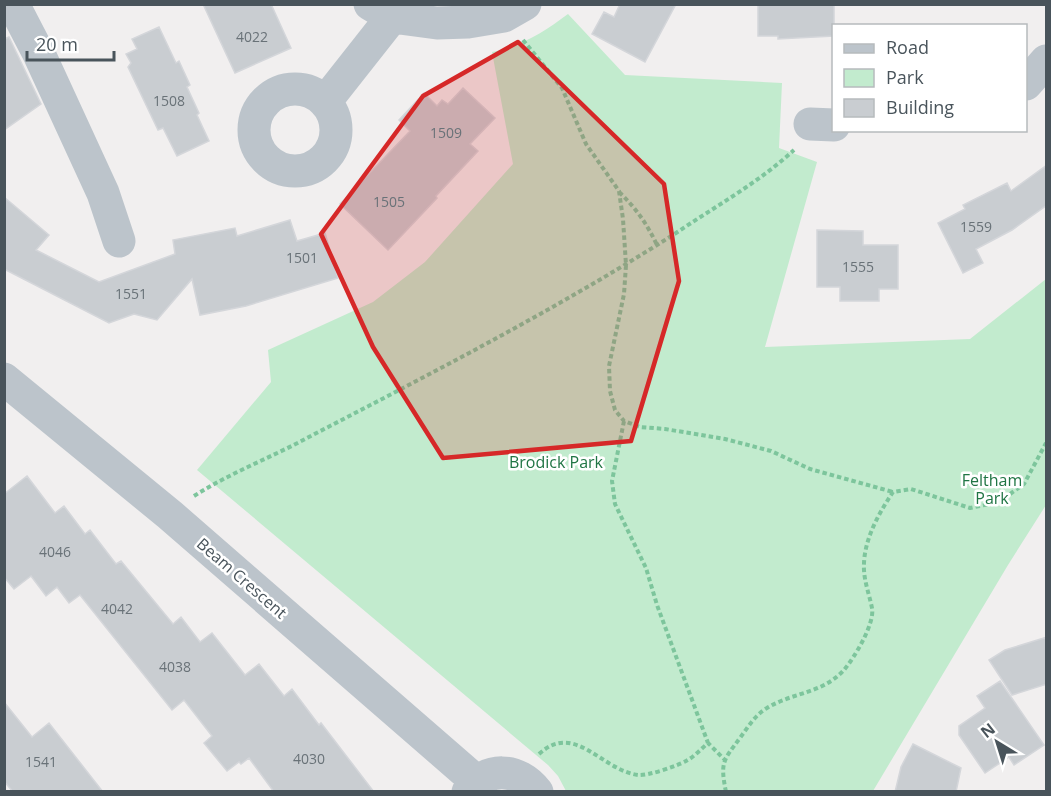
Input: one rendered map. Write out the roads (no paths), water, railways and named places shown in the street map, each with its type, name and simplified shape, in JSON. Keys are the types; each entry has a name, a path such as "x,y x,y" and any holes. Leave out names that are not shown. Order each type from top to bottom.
{"street":[{"path":"13,4 40,56 103,193 119,241"},
{"path":"325,102 381,11 437,23 468,22 514,10"},
{"path":"1027,83 1047,61"},
{"name":"Beam Crescent","path":"4,379 170,515 472,786 488,774 502,772 515,774 532,786"}],"park label":[{"name":"Brodick Park","path":"556,462"},
{"name":"Feltham Park","path":"992,489"}]}
